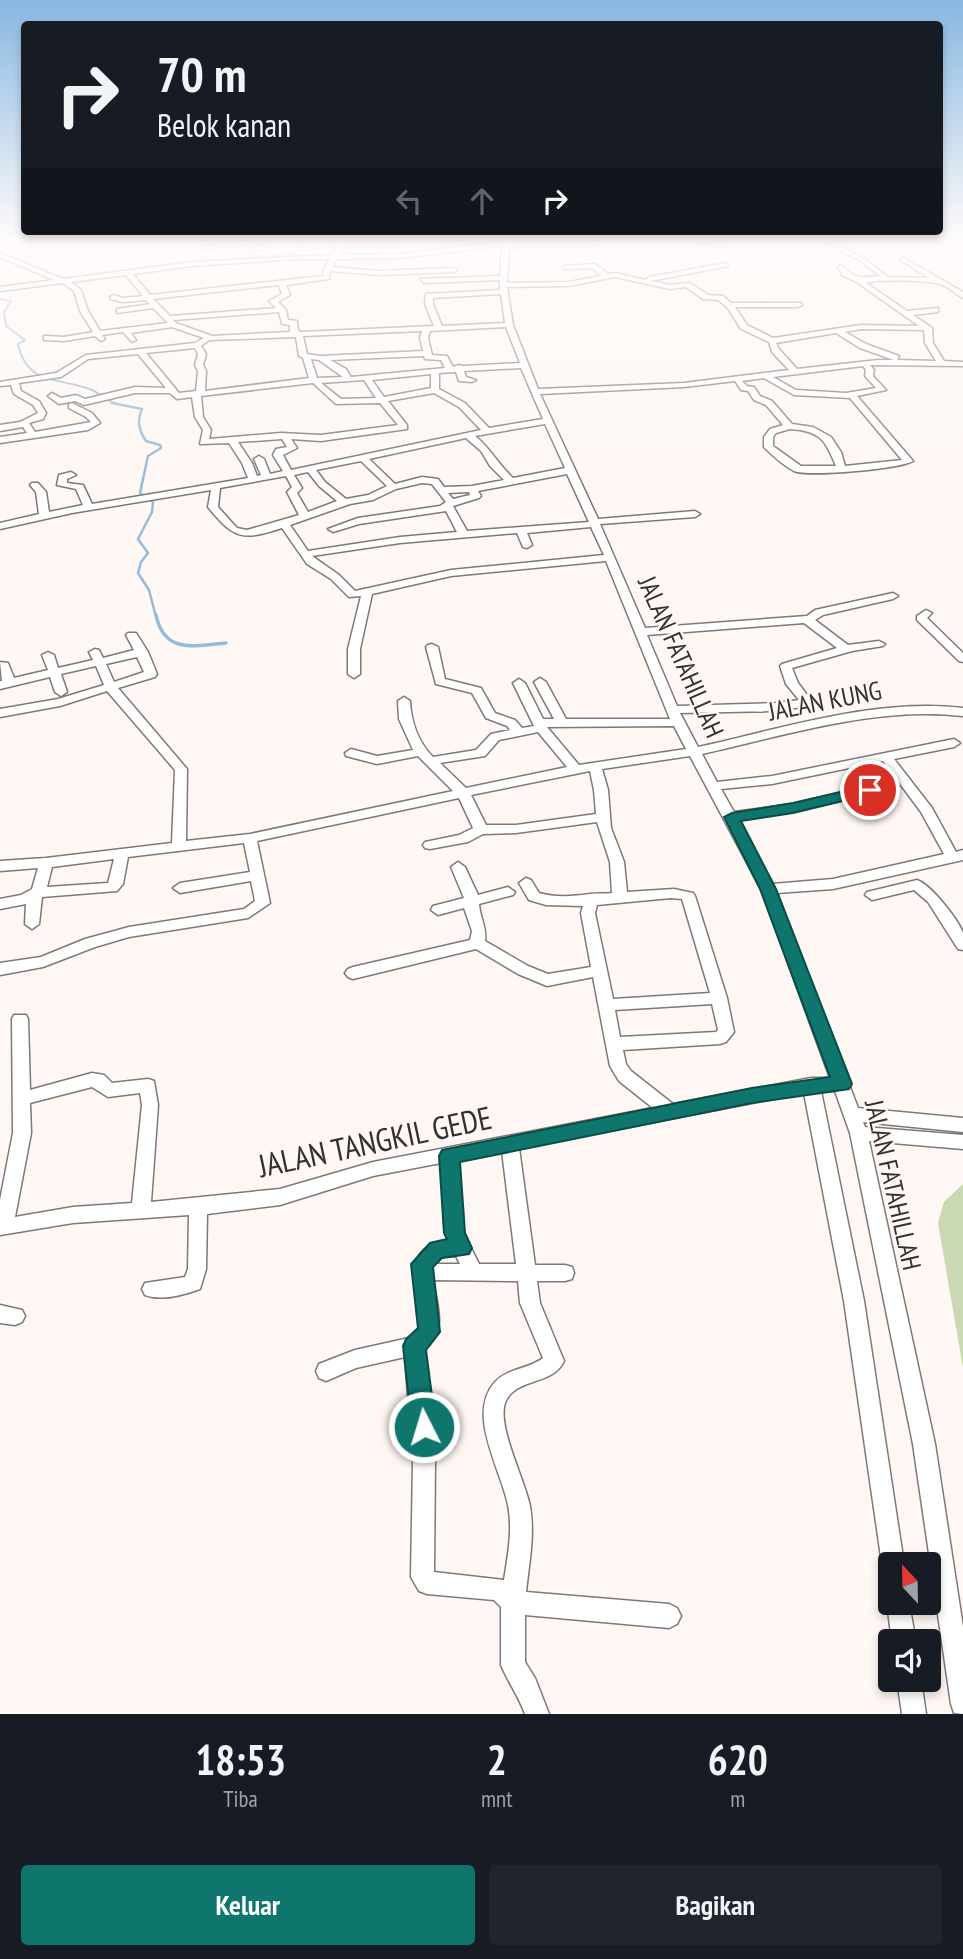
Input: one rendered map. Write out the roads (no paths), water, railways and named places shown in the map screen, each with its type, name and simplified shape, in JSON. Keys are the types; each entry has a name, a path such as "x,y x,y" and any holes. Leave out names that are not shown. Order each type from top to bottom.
{"street":[{"path":"91,320 99,336"},
{"path":"127,320 126,330 132,340"},
{"path":"47,338 99,336 181,320"},
{"path":"284,320 294,323 303,355 307,357 427,353"},
{"path":"436,320 439,328"},
{"name":"JALAN FATAHILLAH","path":"508,320 535,392 610,557 675,716 732,817 768,889 859,1133 924,1444 958,1637 963,1704"},
{"path":"736,320 772,341 872,327 928,328"},
{"path":"917,320 928,328"},
{"path":"171,321 205,337 509,325"},
{"path":"427,327 424,338 429,358 444,358 449,368"},
{"path":"928,328 929,343 941,363"},
{"path":"838,331 863,346 914,362"},
{"path":"0,384 49,377 86,357 197,345 203,343 205,337"},
{"path":"772,341 775,350 795,372"},
{"path":"197,345 202,354 198,394 200,416 206,430 203,442 304,438 404,427"},
{"path":"140,351 179,397 283,382 349,379 449,368 524,365"},
{"path":"307,357 307,369 314,381 338,402 382,400 435,390 462,405 486,430"},
{"path":"321,358 343,371 349,379"},
{"path":"535,392 737,379 865,364 963,364"},
{"path":"766,376 803,394 849,394 882,390 869,376 870,370 865,364"},
{"path":"459,368 462,379 472,380"},
{"path":"434,370 435,390"},
{"path":"367,377 404,427 427,443"},
{"path":"632,378 638,387"},
{"path":"737,379 769,403 789,426"},
{"path":"15,382 17,392 36,403 42,413"},
{"path":"761,399 781,394 779,384"},
{"path":"0,428 24,424 40,417 42,413 135,390 174,391"},
{"path":"842,468 835,452 818,431 789,426 770,435 769,447 774,453 800,470 842,468 903,464 908,461 887,439 855,397 849,394"},
{"path":"36,403 54,397 62,401 76,398 84,402"},
{"path":"0,440 96,423 89,415 72,406"},
{"path":"0,526 88,506 254,480 486,430 549,421"},
{"path":"24,424 33,436"},
{"path":"466,434 485,449 493,464 510,481"},
{"path":"286,438 292,448"},
{"path":"304,438 303,444 278,452 297,488 292,492 305,516"},
{"path":"233,442 254,480"},
{"path":"362,457 393,487"},
{"path":"259,459 267,477"},
{"path":"310,469 322,484 344,502"},
{"path":"443,490 472,489 572,470"},
{"path":"71,475 62,477 62,485 80,487 88,506"},
{"path":"216,486 213,507 234,530 247,533 284,524 344,502 370,498 393,487 422,480 435,481 443,490 463,534"},
{"path":"35,485 42,496 44,515"},
{"path":"333,529 358,521 450,504 476,496 472,489"},
{"path":"306,554 400,540 695,513"},
{"path":"390,516 400,540"},
{"path":"284,524 319,569 335,577 350,594 367,594 451,573 610,557"},
{"path":"520,528 527,545"},
{"path":"354,674 354,649 367,594"},
{"path":"642,632 808,620 819,612 893,596"},
{"path":"926,613 921,618 963,659"},
{"path":"808,620 845,649"},
{"path":"0,713 41,707 151,674 132,635"},
{"path":"351,753 377,760 480,753 495,737 540,726 592,722 629,725 675,716 803,703 805,700 792,684 786,666 845,649 879,644"},
{"path":"432,647 440,681 477,691 490,715 512,724 519,732"},
{"path":"4,665 5,684 56,673 97,657 142,652"},
{"path":"48,655 61,692"},
{"path":"97,657 111,688 181,769 179,846"},
{"path":"540,682 562,723"},
{"path":"519,683 540,726 576,769"},
{"path":"404,701 405,719 426,757 464,794 481,830"},
{"name":"JALAN KUNG","path":"0,866 46,863 250,838 576,769 696,751 888,710 928,708 963,712"},
{"path":"714,786 772,780 954,743"},
{"path":"768,889 833,884 958,856 887,758"},
{"path":"595,767 604,828 617,862 620,897"},
{"path":"732,817 793,808 870,790 886,792"},
{"path":"430,845 463,839 481,830 516,829 604,817"},
{"path":"0,969 43,962 90,943 129,932 248,913 263,904 250,838"},
{"path":"0,904 36,894 112,888 116,884 122,853"},
{"path":"32,923 36,894 46,863"},
{"path":"458,867 472,902 472,914 479,931 477,943"},
{"path":"180,888 257,875"},
{"path":"526,883 534,897 548,902 670,894 688,896 719,998 726,1032 720,1038 613,1044"},
{"path":"872,895 917,885 933,899 963,945"},
{"path":"438,909 508,892"},
{"path":"592,898 588,913 618,1066 625,1076 669,1111"},
{"path":"477,943 523,970 547,980 598,971"},
{"path":"353,973 477,943"},
{"path":"606,1005 719,998"},
{"path":"2,1226 22,1133 24,1098 20,1019"},
{"path":"24,1098 92,1080 98,1080 108,1090 148,1086 150,1105 141,1208"},
{"name":"JALAN TANGKIL GEDE","path":"2,1226 73,1214 141,1208 198,1207 280,1197 373,1169 811,1085 842,1084"},
{"path":"811,1085 854,1301 891,1552"},
{"path":"852,1114 963,1125"},
{"path":"859,1133 963,1142"},
{"path":"510,1143 530,1303 554,1361 547,1368 509,1380 496,1398 495,1423 519,1506 520,1533 513,1602 513,1665 527,1686 537,1714"},
{"path":"449,1156 454,1233 474,1272"},
{"path":"152,1289 193,1283 197,1269 198,1207"},
{"path":"326,1371 355,1359 414,1346 429,1332 422,1264 430,1253 443,1248 461,1248"},
{"path":"422,1272 565,1273"},
{"path":"414,1346 423,1406 426,1491 423,1579 427,1583 499,1589 513,1602 669,1616"},
{"path":"911,1692 914,1714"}],"waterway":[{"path":"5,320 6,326 25,340 18,344 22,358 37,374 92,390 115,404"},
{"path":"115,404 142,409 139,422 142,433 146,441 160,445 161,448 148,456 140,493 153,502 152,512 138,539 148,553 141,562 138,573 149,590 156,617"},
{"path":"156,615 160,628 173,642 192,646 226,643"}]}
